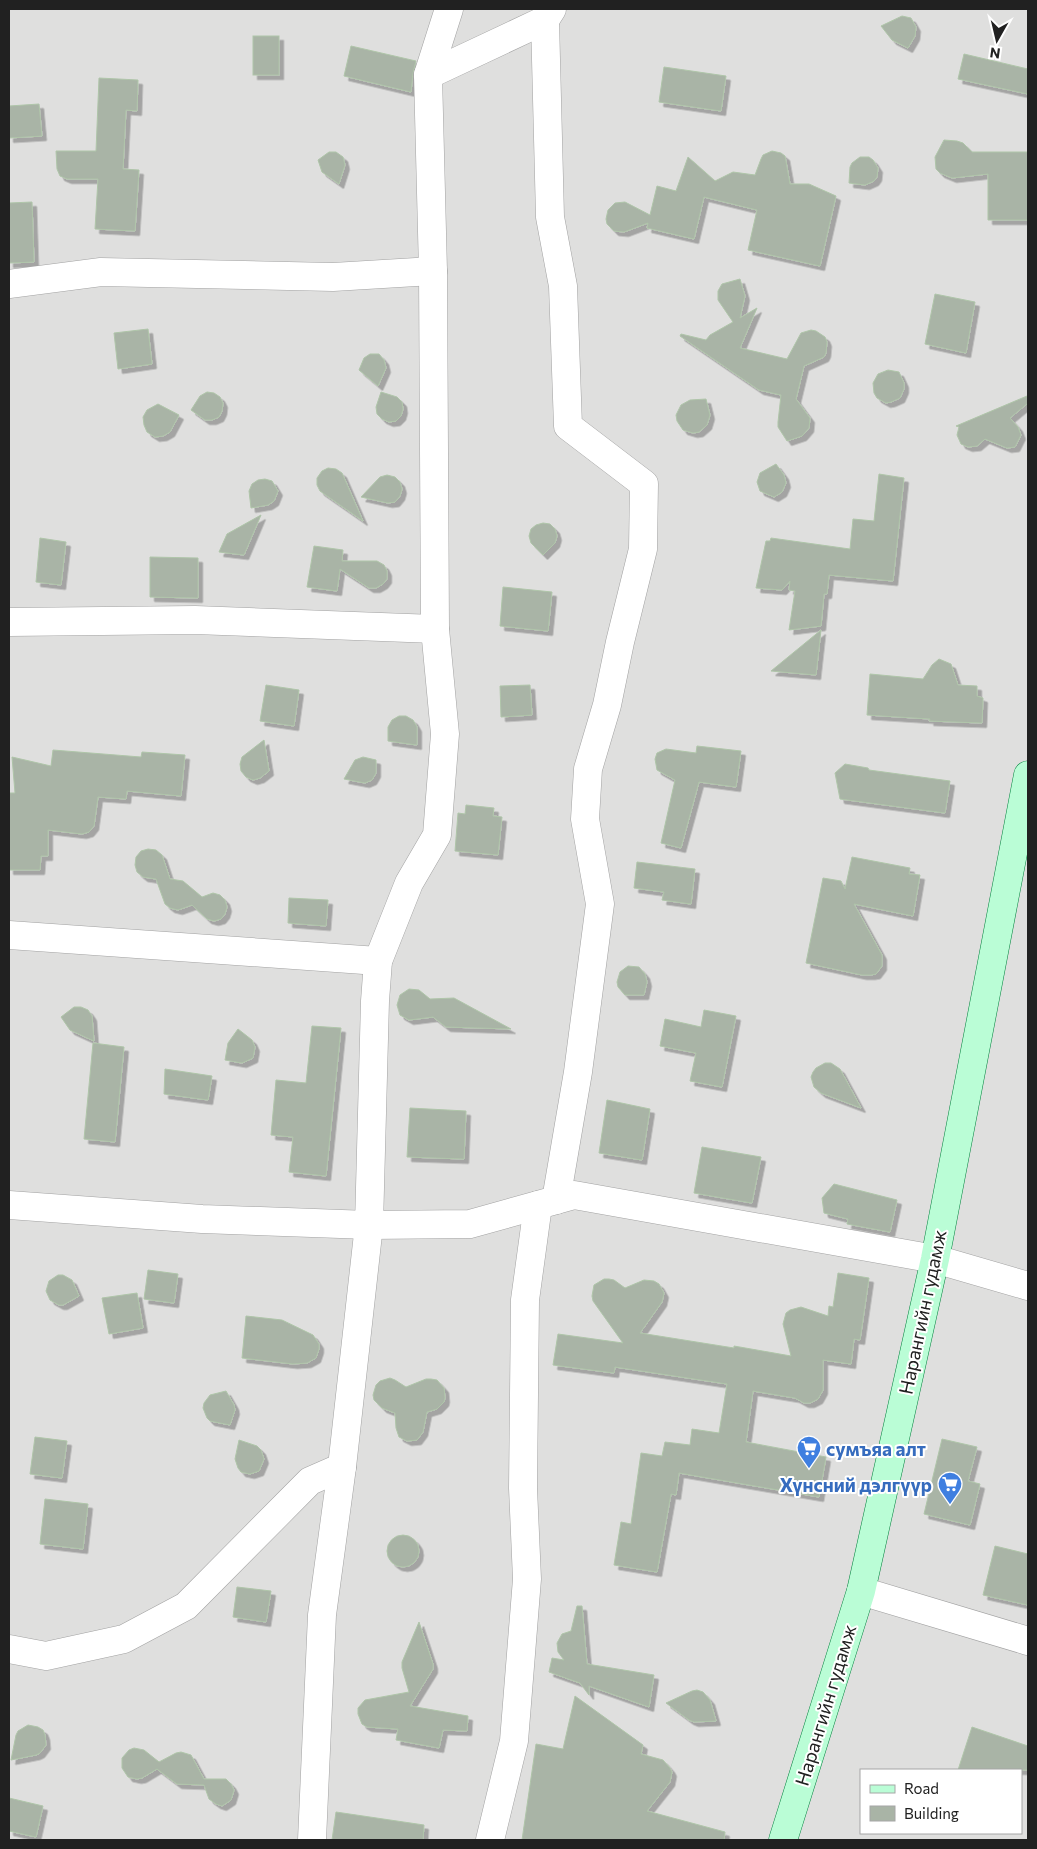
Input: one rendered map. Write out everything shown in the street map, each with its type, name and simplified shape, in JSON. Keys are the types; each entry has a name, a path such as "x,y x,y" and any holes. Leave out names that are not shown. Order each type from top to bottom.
{"main road":[{"name":"Нарангийн гудамж","path":"783,1840 860,1591 935,1259 1028,775"}],"street":[{"path":"312,1840 322,1615 342,1467 369,1225 375,1001 378,961 409,883 437,835 445,734 435,629 433,271 428,75 449,9"},
{"path":"428,75 549,14 550,217 563,286 568,426 644,484 643,549 620,642 607,706 588,769 585,819 600,904 578,1072 525,1300 523,1488 526,1579 514,1741 490,1840"},
{"path":"9,284 101,272 333,277 433,271"},
{"path":"9,622 196,620 435,629"},
{"path":"9,935 378,961"},
{"path":"9,1205 202,1219 369,1225 470,1224 574,1195 935,1259 1028,1286"},
{"path":"9,1649 46,1656 124,1639 186,1606 310,1481 342,1467"},
{"path":"860,1591 1028,1641"}],"shaded area":[{"path":"9,9 1028,9 1028,1840 9,1840"}],"building":[{"path":"902,16 911,18 916,27 915,36 908,48 892,40 881,26"},
{"path":"253,36 279,36 279,75 253,75"},
{"path":"351,46 416,61 411,92 344,76"},
{"path":"964,54 1028,69 1028,94 958,79"},
{"path":"664,67 726,76 721,111 659,102"},
{"path":"99,78 138,80 137,111 126,110 123,169 139,170 135,231 95,229 98,179 67,179 60,176 57,169 56,151 96,151"},
{"path":"39,104 42,136 9,138 9,106"},
{"path":"944,140 963,143 972,152 1028,152 1028,220 988,220 988,174 952,178 940,173 936,169 935,157"},
{"path":"772,151 785,156 790,184 809,184 836,196 820,266 748,250 757,210 704,197 694,239 647,228 648,223 624,232 614,231 607,224 608,210 615,203 625,202 650,215 657,186 676,191 688,157 715,181 733,172 755,175 763,155"},
{"path":"329,152 336,152 343,157 345,165 339,184 322,172 318,160"},
{"path":"860,157 869,157 878,168 877,177 874,181 865,185 849,183 850,167"},
{"path":"32,202 34,262 9,263 9,203"},
{"path":"740,279 745,296 740,318 757,308 740,348 787,359 801,333 811,330 816,331 825,337 827,342 824,357 804,366 796,399 810,418 809,428 802,436 787,441 778,427 781,395 759,390 680,336 681,334 706,340 710,335 733,322 718,300 718,291 722,284"},
{"path":"935,294 975,302 966,353 925,344"},
{"path":"148,329 152,364 118,369 114,333"},
{"path":"370,354 379,354 384,360 386,368 378,386 359,370 364,358"},
{"path":"888,370 899,372 904,383 904,389 900,398 886,403 877,398 874,393 873,383 878,374"},
{"path":"207,392 214,393 220,397 223,403 219,417 212,420 205,420 191,410 200,396"},
{"path":"381,392 397,397 402,402 401,416 396,421 389,422 377,414 376,407"},
{"path":"1027,396 1028,403 1010,418 1018,427 1021,435 1015,447 1007,448 985,439 977,446 968,447 961,444 957,435 959,427 956,426"},
{"path":"706,399 710,415 707,425 699,432 693,433 683,430 677,421 676,415 681,405 690,400"},
{"path":"158,404 179,415 170,432 163,436 155,437 147,432 143,417 147,410"},
{"path":"776,464 784,475 786,483 782,492 774,497 760,491 757,482 760,473"},
{"path":"328,468 336,469 342,473 363,521 320,491 317,485 317,478 322,471"},
{"path":"879,474 904,478 893,581 829,575 827,594 824,594 821,626 789,630 795,591 789,590 790,581 782,590 756,588 766,541 770,541 771,538 850,549 853,519 874,521"},
{"path":"387,475 395,477 400,482 402,489 400,496 395,502 388,503 361,497 380,477"},
{"path":"258,480 272,481 278,491 274,501 268,505 251,508 249,491 252,484"},
{"path":"261,515 244,555 219,552 227,534"},
{"path":"543,523 550,524 555,529 557,536 555,543 543,555 531,543 529,536 531,529"},
{"path":"40,538 66,542 61,585 36,582"},
{"path":"314,546 343,550 342,561 377,561 384,565 387,571 387,579 376,588 369,588 340,569 337,591 307,587"},
{"path":"150,557 198,558 198,598 150,597"},
{"path":"503,587 552,592 548,631 500,626"},
{"path":"821,630 816,675 771,671"},
{"path":"939,659 951,664 958,685 977,686 977,696 983,698 982,723 929,721 930,719 867,715 870,674 923,679 932,665"},
{"path":"266,685 299,690 294,726 260,721"},
{"path":"530,685 532,715 501,717 500,686"},
{"path":"399,716 406,716 413,720 417,727 417,745 388,741 388,727 392,720"},
{"path":"264,740 269,771 260,778 253,780 246,777 241,771 240,764 242,757"},
{"path":"697,746 741,751 736,787 699,782 681,848 661,843 675,780 657,770 655,759 657,753 666,749 696,753"},
{"path":"53,750 141,757 142,752 185,755 181,796 127,791 126,799 98,797 94,826 89,832 82,834 48,830 48,856 41,856 40,870 9,870 9,793 15,793 12,757 51,766"},
{"path":"363,757 376,760 376,773 372,780 365,783 344,779 355,760"},
{"path":"845,764 868,768 869,770 950,781 945,813 840,799 835,773"},
{"path":"466,805 494,808 493,816 502,817 498,855 455,851 458,813 465,814"},
{"path":"148,849 156,850 162,855 170,879 183,881 202,897 213,893 220,895 225,900 227,907 221,919 214,921 207,919 192,905 178,910 170,908 165,904 156,879 143,877 137,872 135,865 136,857 141,851"},
{"path":"852,857 910,868 909,874 920,875 913,916 854,904 882,955 882,966 876,974 871,975 862,975 806,963 823,878 841,881 845,889"},
{"path":"637,862 695,869 691,904 662,900 664,892 634,888"},
{"path":"289,898 328,900 326,926 288,923"},
{"path":"628,966 639,967 645,974 647,982 644,995 625,995 618,987 617,982 620,972"},
{"path":"409,989 419,990 430,999 454,998 511,1029 446,1027 433,1017 409,1020 400,1015 397,1005 400,995"},
{"path":"74,1007 88,1010 92,1016 94,1041 70,1030 61,1017"},
{"path":"704,1010 736,1016 722,1087 690,1081 696,1053 660,1046 665,1019 701,1027"},
{"path":"312,1026 341,1028 326,1176 289,1172 293,1137 271,1135 276,1080 306,1083"},
{"path":"238,1029 252,1040 255,1047 253,1058 242,1063 225,1060 228,1043"},
{"path":"93,1043 124,1047 115,1142 84,1139"},
{"path":"825,1063 831,1063 840,1069 861,1108 821,1093 814,1087 811,1077 813,1072"},
{"path":"165,1069 212,1076 208,1100 164,1094"},
{"path":"607,1100 650,1109 642,1160 599,1153"},
{"path":"410,1108 466,1111 464,1159 407,1157"},
{"path":"702,1147 761,1157 752,1203 694,1193"},
{"path":"834,1184 897,1200 890,1232 847,1224 848,1219 824,1213 822,1198"},
{"path":"148,1270 178,1274 174,1303 144,1299"},
{"path":"838,1273 869,1278 860,1340 854,1339 851,1364 823,1360 823,1390 818,1399 810,1403 804,1403 795,1398 753,1391 746,1442 826,1457 819,1497 679,1473 676,1495 671,1494 657,1572 614,1565 621,1522 631,1524 641,1453 662,1456 665,1442 690,1445 692,1429 719,1433 727,1384 615,1367 614,1373 553,1365 558,1334 623,1343 593,1301 594,1285 604,1279 614,1280 625,1288 644,1280 654,1281 659,1284 664,1293 662,1302 640,1333 791,1356 783,1324 786,1313 801,1307 828,1316 829,1306 833,1307"},
{"path":"58,1275 63,1275 72,1280 79,1296 63,1305 50,1300 46,1291 49,1281"},
{"path":"137,1293 143,1328 109,1334 102,1298"},
{"path":"246,1316 282,1320 313,1335 319,1344 316,1358 307,1363 293,1364 242,1358"},
{"path":"390,1378 406,1387 426,1379 437,1380 444,1388 444,1402 437,1409 427,1412 423,1432 417,1440 407,1441 399,1437 395,1413 382,1408 374,1400 373,1395 376,1385 380,1381"},
{"path":"226,1391 235,1410 230,1425 210,1421 203,1408 210,1395"},
{"path":"35,1437 67,1441 62,1478 30,1474"},
{"path":"942,1439 977,1447 968,1481 980,1484 970,1525 924,1514"},
{"path":"239,1440 257,1446 261,1450 264,1459 259,1471 250,1474 241,1472 238,1468 235,1459"},
{"path":"45,1499 88,1504 83,1549 40,1544"},
{"path":"403,1535 414,1540 419,1551 414,1562 403,1567 392,1562 387,1551 392,1540"},
{"path":"995,1546 1028,1554 1028,1605 983,1595"},
{"path":"237,1587 271,1591 266,1622 233,1617"},
{"path":"577,1606 582,1606 587,1664 654,1675 649,1707 589,1686 589,1695 580,1683 549,1672 552,1658 564,1660 558,1652 557,1643 562,1634 571,1631"},
{"path":"419,1622 433,1669 410,1706 468,1716 467,1731 443,1730 439,1748 396,1740 398,1729 367,1727 362,1724 358,1714 358,1708 365,1700 409,1692 402,1662"},
{"path":"697,1690 703,1692 710,1700 716,1721 694,1722 666,1703"},
{"path":"575,1696 643,1745 641,1754 663,1760 670,1768 672,1772 670,1782 647,1811 725,1832 724,1840 522,1840 536,1744 563,1749"},
{"path":"28,1725 43,1730 46,1745 36,1755 11,1760 16,1735 18,1731"},
{"path":"972,1727 1028,1746 1028,1770 958,1769"},
{"path":"134,1748 144,1750 159,1762 176,1753 181,1752 191,1755 204,1779 226,1779 231,1784 234,1790 231,1800 222,1806 216,1804 209,1799 204,1785 177,1784 157,1769 142,1778 128,1777 122,1768 122,1758 129,1750"},
{"path":"9,1798 43,1806 36,1837 9,1831"},
{"path":"336,1812 424,1825 423,1840 332,1840"}],"place":[{"name":"сумъяа алт","path":"809,1469"},
{"name":"Хүнсний дэлгүүр","path":"950,1505"}]}
